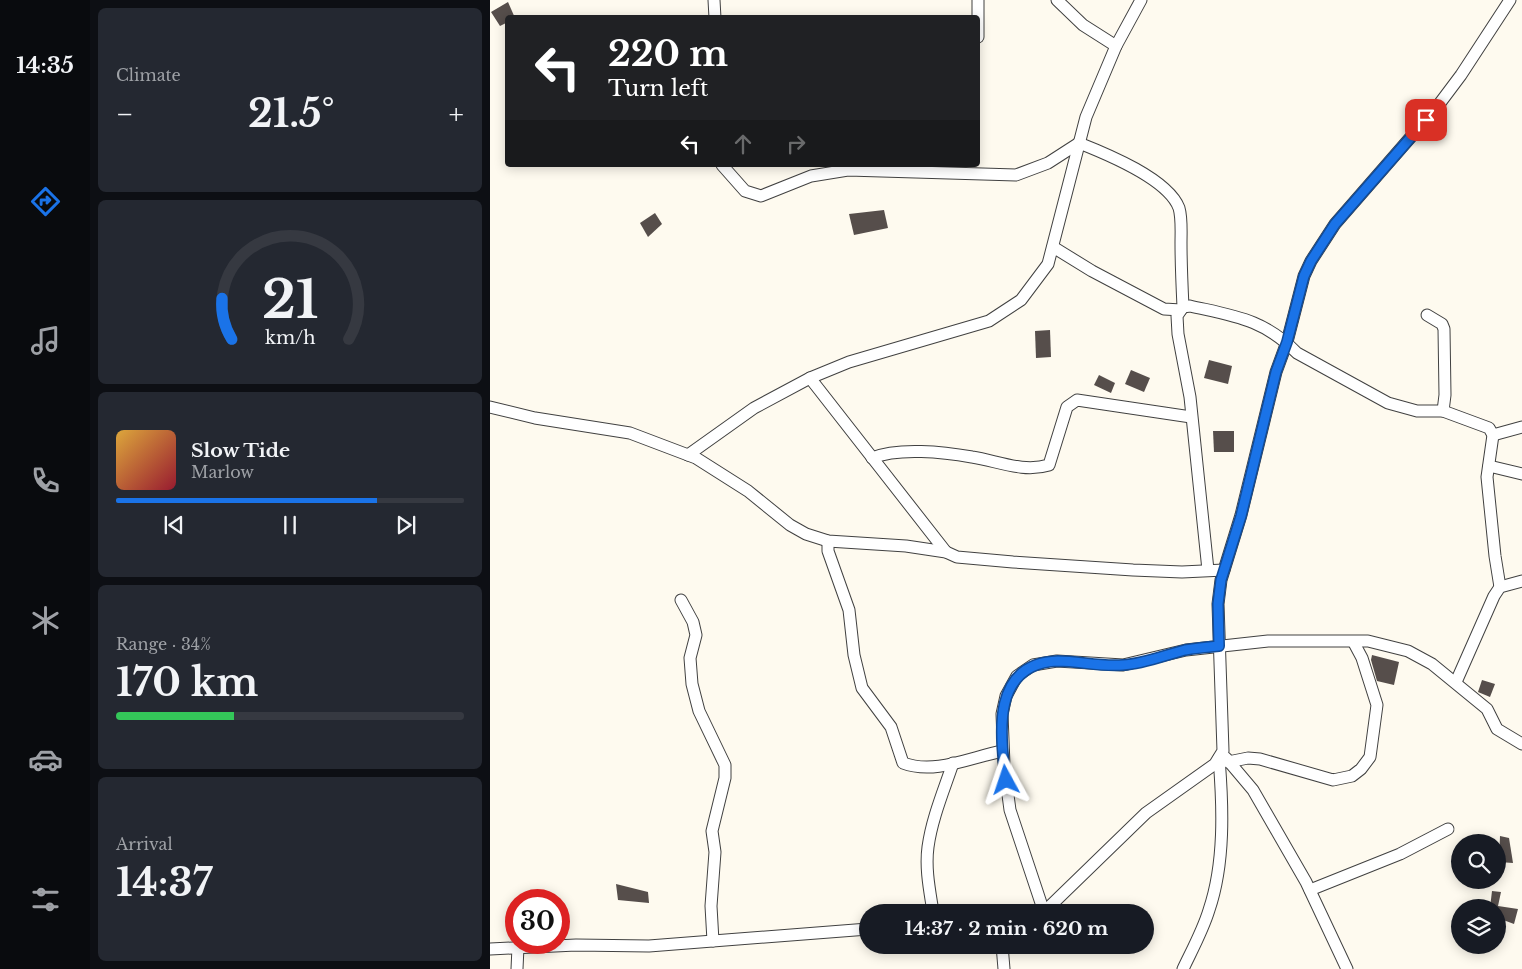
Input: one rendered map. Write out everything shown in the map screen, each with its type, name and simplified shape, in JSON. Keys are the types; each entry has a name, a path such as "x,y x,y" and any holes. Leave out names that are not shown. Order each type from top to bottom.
{"street":[{"path":"714,0 715,15"},
{"path":"978,0 978,15"},
{"path":"1057,0 1083,25 1116,46"},
{"path":"688,454 754,408 810,378 849,362 989,322 1021,300 1048,264 1086,117 1116,46 1141,0"},
{"path":"1183,969 1210,909 1219,867 1223,757 1218,604 1224,570 1241,516 1276,372 1287,342 1304,276 1311,261 1335,224 1437,108 1462,75 1510,0"},
{"path":"724,167 745,191 761,196 811,176 848,170 954,169 1016,176 1048,163 1079,143"},
{"path":"1079,143 1114,156 1156,181 1170,194 1179,208 1182,309 1177,316 1178,334 1191,417 1208,570"},
{"path":"1053,247 1092,271 1164,309 1182,309 1190,306 1252,320 1287,342 1297,353 1388,403 1417,411 1444,411 1489,428 1493,435 1487,477 1500,587 1456,682"},
{"path":"1164,309 1166,316 1178,334"},
{"path":"1427,315 1442,324 1444,329 1446,395 1444,411"},
{"path":"810,378 946,552"},
{"path":"872,458 884,453 910,452 972,457 1024,468 1041,468 1049,465 1067,407 1077,400 1191,417"},
{"path":"490,407 561,423 630,433 688,454 714,468 748,491 790,526 806,534 828,541 906,546 946,552 957,557 1013,562 1133,570 1224,570"},
{"path":"1493,435 1522,427"},
{"path":"1489,466 1522,474"},
{"path":"828,541 828,551 850,610 854,655 862,688 892,727 903,763 915,767 938,767 1003,751"},
{"path":"1500,587 1522,581"},
{"path":"681,600 693,622 696,635 690,658 692,684 699,711 725,765 725,778 712,831 714,852 711,906 712,940"},
{"path":"1041,904 1010,810 1003,751 1002,714 1006,696 1017,676 1033,665 1057,661 1123,665 1186,650 1268,641 1327,640 1354,643 1368,641 1408,651 1432,664 1487,709 1497,729 1522,744"},
{"path":"1052,904 1146,813 1223,757 1260,759 1333,780 1352,776 1361,769 1370,757 1377,705 1354,643"},
{"path":"1223,757 1254,790 1310,890 1348,969"},
{"path":"932,904 928,876 928,848 938,808 953,763"},
{"path":"1310,890 1383,861 1448,829"},
{"path":"570,945 618,944 649,946 859,930"},
{"path":"490,949 505,948"},
{"path":"517,969 518,954"},
{"path":"1003,954 1004,969"}],"building":[{"path":"508,2 514,15 505,15 505,24 500,26 491,12"},
{"path":"884,210 888,228 854,235 849,214"},
{"path":"655,213 662,224 648,237 640,223"},
{"path":"1050,330 1051,357 1036,358 1035,331"},
{"path":"1209,360 1232,366 1228,384 1204,378"},
{"path":"1131,370 1150,378 1144,392 1125,384"},
{"path":"1099,375 1115,383 1111,393 1094,385"},
{"path":"1213,431 1234,431 1234,452 1214,452"},
{"path":"1372,655 1399,662 1394,685 1377,681 1371,660"},
{"path":"1482,680 1495,684 1490,697 1478,692"},
{"path":"1506,837 1509,838 1513,863 1506,862"},
{"path":"616,884 648,892 649,903 618,900"},
{"path":"1492,891 1501,892 1500,899 1491,899"},
{"path":"1506,907 1518,909 1514,924 1506,921"}],"route":[{"path":"1006,780 1002,714 1006,696 1017,676 1033,665 1057,661 1123,665 1158,659 1186,650 1219,646 1218,604 1221,580 1228,552 1241,516 1265,425 1276,372 1287,342 1304,276 1311,261 1335,224 1426,120"}]}
